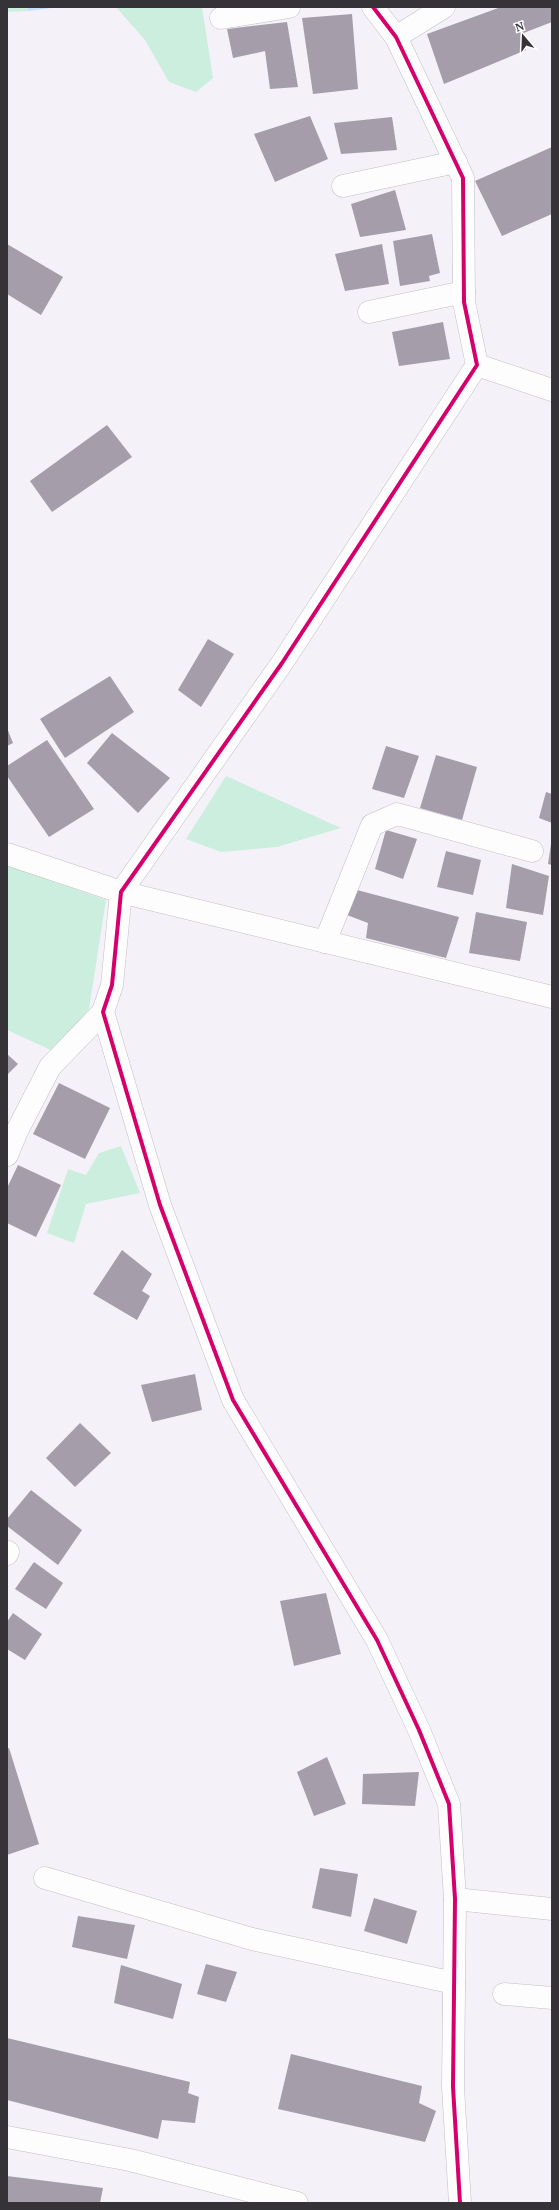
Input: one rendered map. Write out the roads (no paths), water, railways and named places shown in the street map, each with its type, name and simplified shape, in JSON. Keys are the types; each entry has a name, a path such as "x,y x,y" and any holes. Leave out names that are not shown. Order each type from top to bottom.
{"street":[{"path":"221,18 289,7"},
{"path":"7,1155 17,1131 50,1067 103,1012 112,985 121,892 282,663 477,365 464,302 463,178 396,37 373,7"},
{"path":"396,37 444,7"},
{"path":"343,186 456,162"},
{"path":"369,312 464,292"},
{"path":"477,365 552,390"},
{"path":"325,942 372,825 397,814 532,851"},
{"path":"7,854 121,892 552,997"},
{"path":"103,1012 160,1205 233,1400 377,1640 419,1730 449,1804 455,1899 453,2087 460,2203"},
{"path":"45,1878 252,1939 454,1983"},
{"path":"455,1899 552,1909"},
{"path":"504,1994 552,1998"},
{"path":"7,2137 130,2160 252,2197 297,2203"}],"water":[{"path":"27,7 59,7 28,11"}]}
